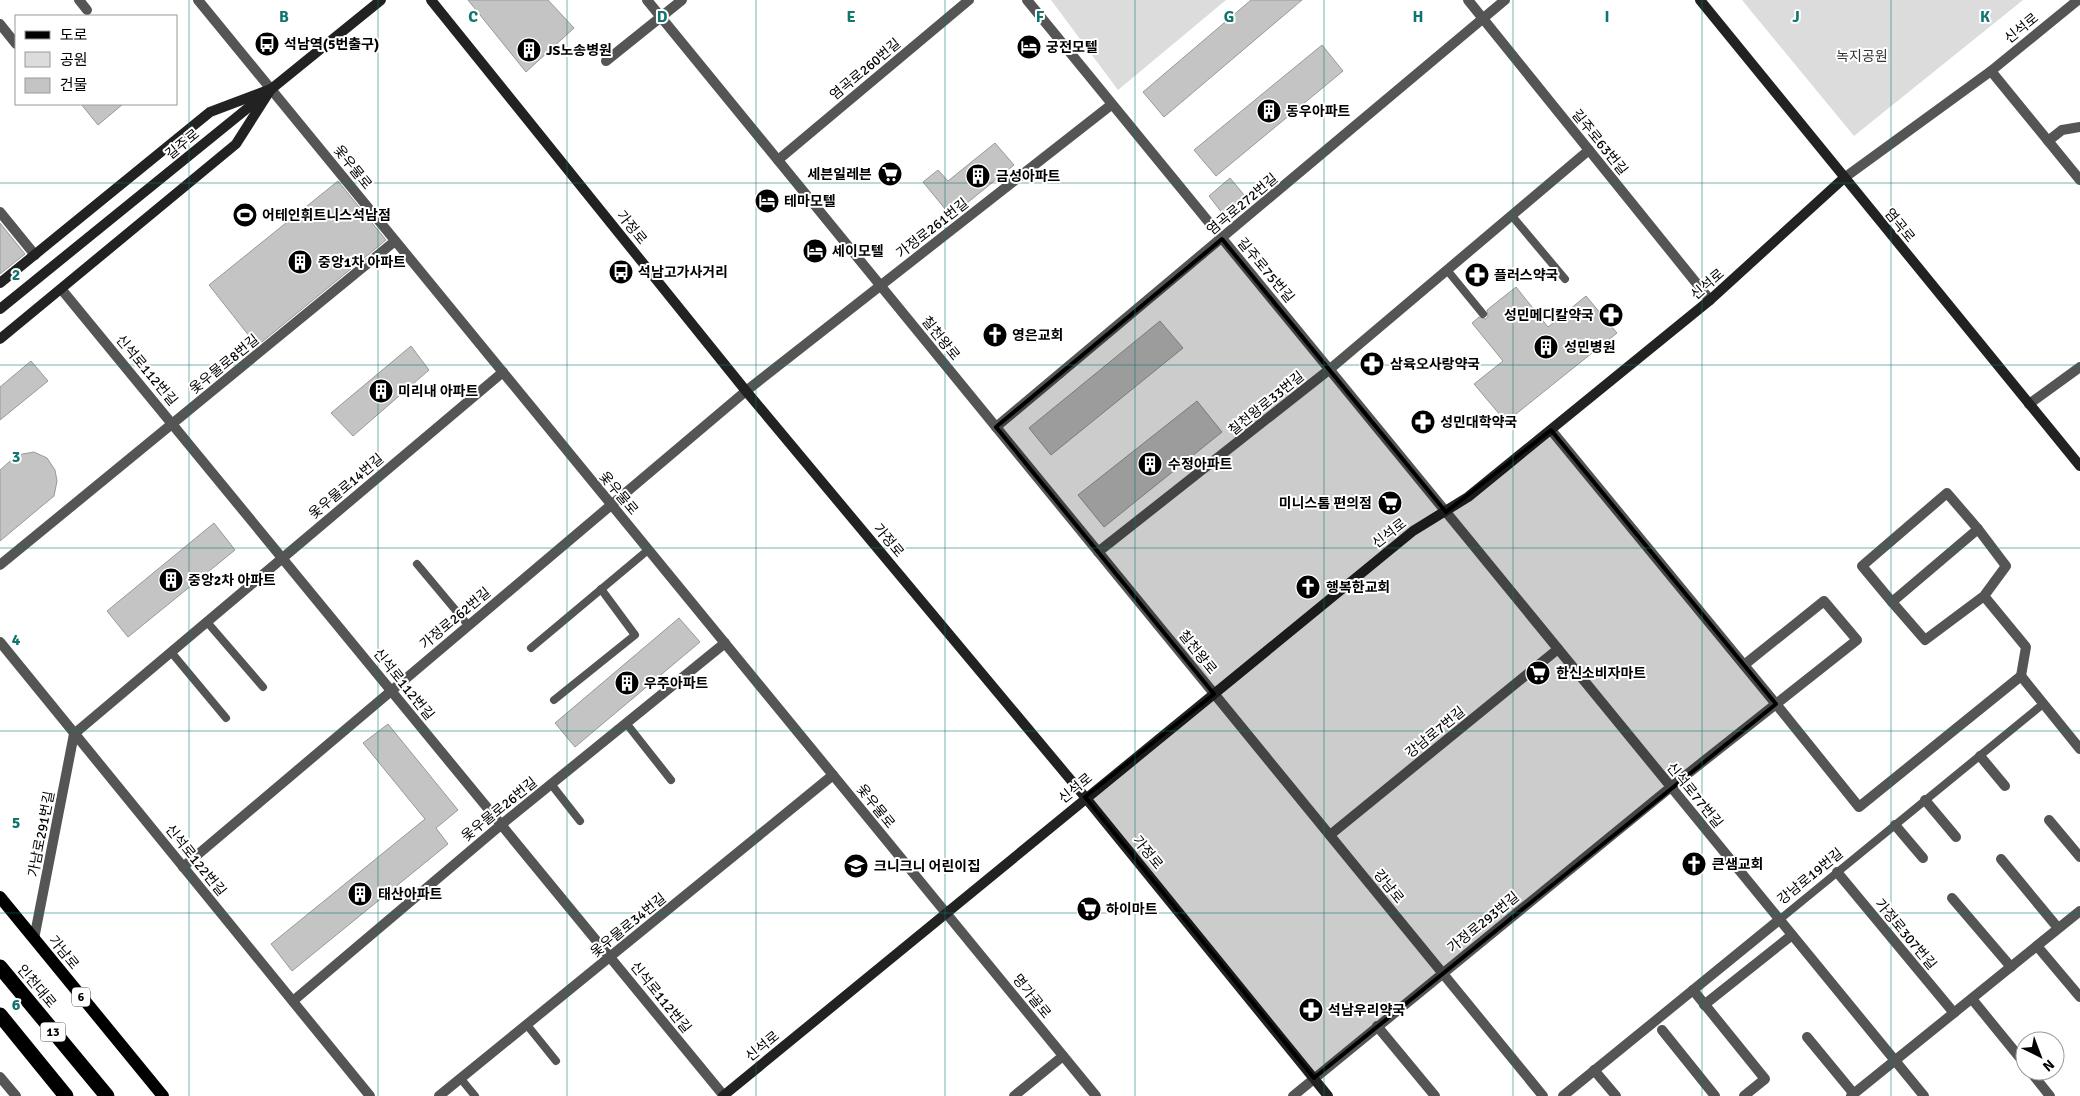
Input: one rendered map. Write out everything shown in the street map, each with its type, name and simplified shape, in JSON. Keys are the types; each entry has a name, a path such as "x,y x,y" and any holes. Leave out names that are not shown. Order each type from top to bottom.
{"highway":[{"name":"인천대로","path":"0,967 107,1096"},
{"name":"13","path":"0,1015 66,1096"}],"main road":[{"name":"가남로","path":"0,897 162,1096"}],"street":[{"path":"79,0 87,10"},
{"name":"옻우물로","path":"198,0 946,913"},
{"name":"길주로","path":"0,309 381,0"},
{"name":"가정로","path":"431,0 746,391 1085,797 1328,1096"},
{"name":"칠천왕로","path":"647,0 1214,694"},
{"path":"606,61 682,0"},
{"name":"염곡로260번길","path":"778,160 969,0"},
{"name":"길주로75번길","path":"1027,0 1446,512"},
{"name":"길주로63번길","path":"1468,0 1710,300"},
{"name":"염곡로272번길","path":"996,427 1505,0"},
{"name":"염곡로","path":"1700,0 2080,466"},
{"name":"신석로","path":"724,1096 1085,797 1214,694 1412,531 1468,497 1710,300 1844,178 1991,71 2078,0"},
{"path":"0,24 15,43"},
{"path":"1991,71 2080,180"},
{"path":"0,284 210,112 271,89"},
{"path":"0,339 62,290 236,144 271,89"},
{"name":"가정로261번길","path":"746,391 1111,105"},
{"path":"2048,141 2062,130 2080,127"},
{"name":"칠천왕로33번길","path":"1098,552 1330,369 1590,150"},
{"path":"0,212 35,255"},
{"name":"옻우물로8번길","path":"0,565 395,241"},
{"name":"신석로112번길","path":"62,290 724,1096"},
{"path":"2029,404 2080,367"},
{"name":"옻우물로14번길","path":"74,734 503,372"},
{"name":"가정로262번길","path":"183,867 746,391"},
{"path":"1551,430 1859,808 2021,676 2026,647 1984,596"},
{"path":"1948,493 2006,566 1984,596 1925,640 1862,566 1948,493"},
{"name":"신석로77번길","path":"1446,512 1924,1096"},
{"path":"1892,602 1978,529"},
{"name":"가정로293번길","path":"1293,1096 1670,787 1857,640 1824,601 1744,665"},
{"name":"신석로122번길","path":"0,642 370,1096"},
{"name":"옻우물로26번길","path":"293,1000 684,673 725,643"},
{"name":"강남로7번길","path":"1330,835 1558,649"},
{"path":"2021,676 2080,748"},
{"name":"강남로","path":"1214,694 1543,1096"},
{"name":"가남로291번길","path":"34,939 74,734"},
{"path":"1980,756 2005,786"},
{"name":"옻우물로34번길","path":"439,1096 833,775"},
{"path":"1925,800 1956,837"},
{"path":"2048,820 2080,857"},
{"path":"1895,825 1923,858"},
{"path":"2001,859 2058,928"},
{"name":"가정로307번길","path":"1837,872 1954,1013"},
{"path":"1952,898 2011,967"},
{"name":"명가골로","path":"946,913 1096,1096"},
{"path":"1807,1037 1852,1095 2058,928 2078,915"},
{"name":"강남로19번길","path":"1563,1096 1779,920"},
{"path":"1704,1004 1792,935"},
{"path":"2037,946 2080,997"},
{"path":"1692,990 1765,1080 1744,1096"},
{"path":"1972,998 2015,1052"},
{"path":"1377,1026 1435,1096"},
{"path":"1662,1030 1715,1096"},
{"path":"1014,1096 1063,1056"},
{"path":"1594,1070 1616,1096"},
{"path":"0,1077 16,1096"},
{"path":"2038,1081 2050,1096"}],"lane":[{"path":"1512,216 1565,280"},
{"path":"1447,270 1483,314"},
{"path":"531,648 648,550"},
{"path":"418,564 468,625"},
{"path":"554,700 635,635 601,589"},
{"path":"207,622 263,687"},
{"path":"171,652 226,718"},
{"name":"강남로19번길","path":"1779,920 2043,704"},
{"path":"626,723 671,780"},
{"path":"551,784 580,821"},
{"path":"527,1025 556,1061"},
{"path":"461,1078 475,1096"}],"highlighted area":[{"path":"1222,239 1446,512 1551,430 1776,704 1314,1078 1085,797 1214,694 996,427"}],"green space":[{"path":"1051,0 1226,0 1118,90"},
{"name":"녹지공원","path":"1742,0 2023,0 1854,136"}],"building":[{"name":"JS노송병원","path":"468,0 548,0 574,28 526,72"},
{"path":"1251,0 1302,0 1164,117 1143,92"},
{"name":"동우아파트","path":"1322,45 1343,71 1216,176 1194,150"},
{"path":"82,105 122,105 98,125"},
{"name":"금성아파트","path":"995,143 1014,165 951,216 923,182 938,170 948,181"},
{"path":"1230,178 1245,196 1223,214 1209,196"},
{"name":"중앙1차 아파트","path":"338,181 386,240 257,346 209,285"},
{"path":"0,223 25,254 0,274"},
{"name":"성민병원","path":"1516,287 1548,327 1586,296 1617,333 1506,422 1474,384 1503,361 1472,323 1479,317 1486,319 1488,316 1487,310"},
{"path":"1160,321 1183,348 1051,455 1029,428"},
{"name":"미리내 아파트","path":"411,346 429,370 353,436 331,413"},
{"path":"31,361 48,381 0,420 0,387"},
{"name":"수정아파트","path":"1197,401 1222,432 1104,527 1078,495"},
{"path":"34,452 47,458 55,470 57,481 54,496 0,541 0,470 17,455"},
{"name":"중앙2차 아파트","path":"214,523 235,550 128,637 107,611"},
{"name":"우주아파트","path":"679,618 700,642 575,747 555,723"},
{"name":"태산아파트","path":"388,724 458,810 436,828 448,844 292,971 271,944 425,819 363,743"}],"place":[{"name":"석남역(5번출구)","path":"267,44"},
{"name":"궁전모텔","path":"1029,47"},
{"name":"JS노송병원","path":"529,50"},
{"name":"동우아파트","path":"1269,111"},
{"name":"세븐일레븐","path":"890,174"},
{"name":"금성아파트","path":"978,176"},
{"name":"테마모텔","path":"767,201"},
{"name":"어테인휘트니스석남점","path":"245,215"},
{"name":"세이모텔","path":"815,251"},
{"name":"중앙1차 아파트","path":"300,262"},
{"name":"석남고가사거리","path":"621,272"},
{"name":"플러스약국","path":"1477,275"},
{"name":"성민메디칼약국","path":"1611,315"},
{"name":"영은교회","path":"995,335"},
{"name":"성민병원","path":"1546,347"},
{"name":"삼육오사랑약국","path":"1372,364"},
{"name":"미리내 아파트","path":"381,391"},
{"name":"성민대학약국","path":"1423,422"},
{"name":"수정아파트","path":"1150,464"},
{"name":"미니스톰 편의점","path":"1390,503"},
{"name":"중앙2차 아파트","path":"171,580"},
{"name":"행복한교회","path":"1308,587"},
{"name":"한신소비자마트","path":"1538,673"},
{"name":"우주아파트","path":"627,683"},
{"name":"큰샘교회","path":"1694,864"},
{"name":"크니크니 어린이집","path":"856,866"},
{"name":"태산아파트","path":"360,894"},
{"name":"하이마트","path":"1089,909"},
{"name":"석남우리약국","path":"1311,1010"}]}
